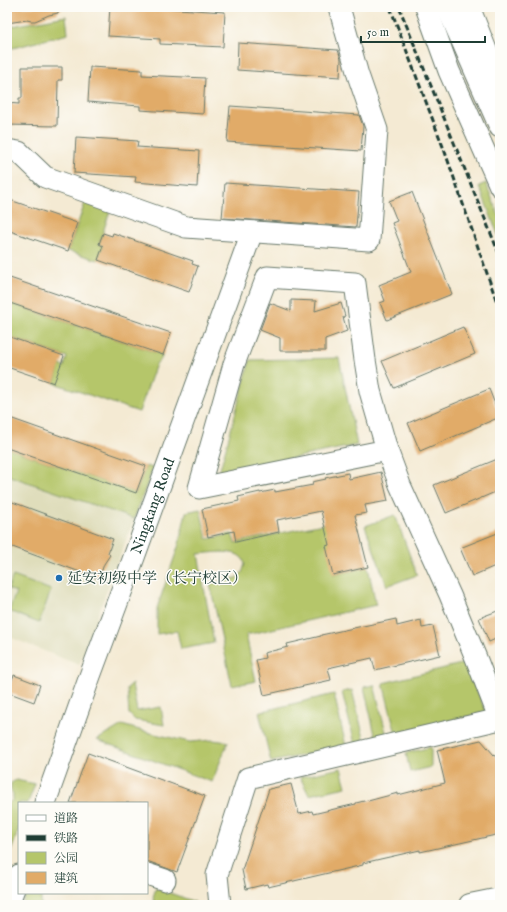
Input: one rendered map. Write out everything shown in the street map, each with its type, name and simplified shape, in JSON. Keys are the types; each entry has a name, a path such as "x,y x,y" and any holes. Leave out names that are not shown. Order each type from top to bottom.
{"main road":[{"path":"470,905 500,899"}],"street":[{"path":"7,150 19,152 45,177 186,227 370,240 377,130 358,75 339,7"},
{"path":"416,7 450,71"},
{"path":"426,7 450,71 500,186"},
{"path":"447,7 500,127"},
{"path":"469,7 500,85"},
{"name":"Ningkang Road","path":"45,802 252,232"},
{"path":"220,905 217,875 248,778 500,719 453,602 400,485 387,450 370,391 355,283 266,277 234,364 199,488 387,450"},
{"path":"8,905 18,878"}],"shaded area":[{"name":"延安初级中学（长宁校区）","path":"7,475 134,519 79,665 7,636"}],"green space":[{"path":"66,16 68,34 13,48 7,48 7,27"},
{"path":"486,183 500,219 500,240 479,186"},
{"path":"85,203 110,211 99,244 103,246 98,260 68,251"},
{"path":"7,302 163,355 160,361 156,364 139,412 54,383 60,365 64,367 67,357 7,336"},
{"path":"339,358 357,445 219,473 250,360"},
{"path":"7,448 136,493 146,466 153,468 134,519 7,475"},
{"path":"200,509 207,539 232,534 235,543 355,517 333,575 368,567 376,605 246,635 256,681 232,686 210,584 236,578 242,573 245,564 239,555 222,552 198,554 214,643 181,649 177,631 157,634 157,608 179,544 186,512"},
{"path":"395,515 417,575 387,586 365,526"},
{"path":"13,576 51,590 39,623 9,611 16,592 8,589"},
{"path":"465,663 486,712 396,734 383,683"},
{"path":"132,684 137,711 161,707 164,725 135,720 129,714 127,688"},
{"path":"374,685 387,736 376,739 364,687"},
{"path":"352,690 365,742 355,744 342,692"},
{"path":"334,694 346,746 271,762 259,712"},
{"path":"122,725 190,742 213,740 228,742 212,782 97,740"},
{"path":"431,747 431,767 410,772 406,753"},
{"path":"341,768 346,787 309,795 300,777"},
{"path":"16,780 35,784 28,802 18,802 18,832 7,862 7,805 13,799 11,783"},
{"path":"156,888 195,902 195,905 155,905 153,897"},
{"path":"26,894 41,894 41,905 22,905"}],"building":[{"path":"7,7 66,7 58,11 58,13 35,21 27,20 7,23"},
{"path":"110,7 162,7 225,12 223,47 160,44 160,39 108,36"},
{"path":"238,43 338,50 341,59 340,77 237,70"},
{"path":"22,67 62,67 62,80 58,80 57,126 7,125 7,103 19,104 19,98 22,98"},
{"path":"90,67 142,70 142,75 205,78 203,114 140,110 140,106 88,102"},
{"path":"230,106 359,115 363,126 361,151 227,142"},
{"path":"76,137 138,141 137,147 199,151 197,187 135,182 136,177 74,173"},
{"path":"225,183 359,192 356,227 222,218"},
{"path":"412,192 452,294 387,320 380,303 385,301 379,285 411,272 392,223 397,221 389,201"},
{"path":"7,199 77,223 68,251 7,230"},
{"path":"103,233 112,236 113,233 193,261 192,264 198,266 189,292 98,260 103,246 99,244"},
{"path":"7,277 171,333 163,355 7,302"},
{"path":"291,300 316,301 315,311 341,303 347,331 325,339 325,351 280,351 280,338 260,330 270,303 291,311"},
{"path":"463,327 475,354 394,388 382,361"},
{"path":"7,336 64,356 54,383 7,367"},
{"path":"489,389 500,417 420,451 408,423"},
{"path":"7,417 146,466 136,493 7,448"},
{"path":"500,458 500,490 446,513 434,485"},
{"path":"381,472 388,501 365,505 367,513 355,515 368,567 333,575 326,546 329,545 321,511 277,520 279,532 236,542 234,531 208,537 202,509 239,501 238,497 260,492 275,490 275,492 313,485 312,482 348,473 349,479"},
{"path":"7,500 113,539 108,553 110,555 104,564 99,579 7,545"},
{"path":"500,532 500,564 472,576 460,548"},
{"path":"500,610 500,637 489,642 479,618"},
{"path":"396,619 397,626 421,620 422,628 433,626 440,655 375,670 372,658 328,668 331,680 264,695 256,660 265,658 264,653 288,647 287,644 321,635"},
{"path":"14,675 40,685 34,702 7,692"},
{"path":"481,740 500,762 500,834 363,863 363,865 268,887 267,884 246,889 242,870 269,789 291,784 299,814 312,811 313,814 398,793 398,795 445,783 437,750"},
{"path":"88,753 205,796 177,872 148,861 148,802 70,802"}],"railway":[{"path":"390,7 445,152 500,311"},
{"path":"399,7 500,256"}],"place":[{"name":"延安初级中学（长宁校区）","path":"59,578"}]}
